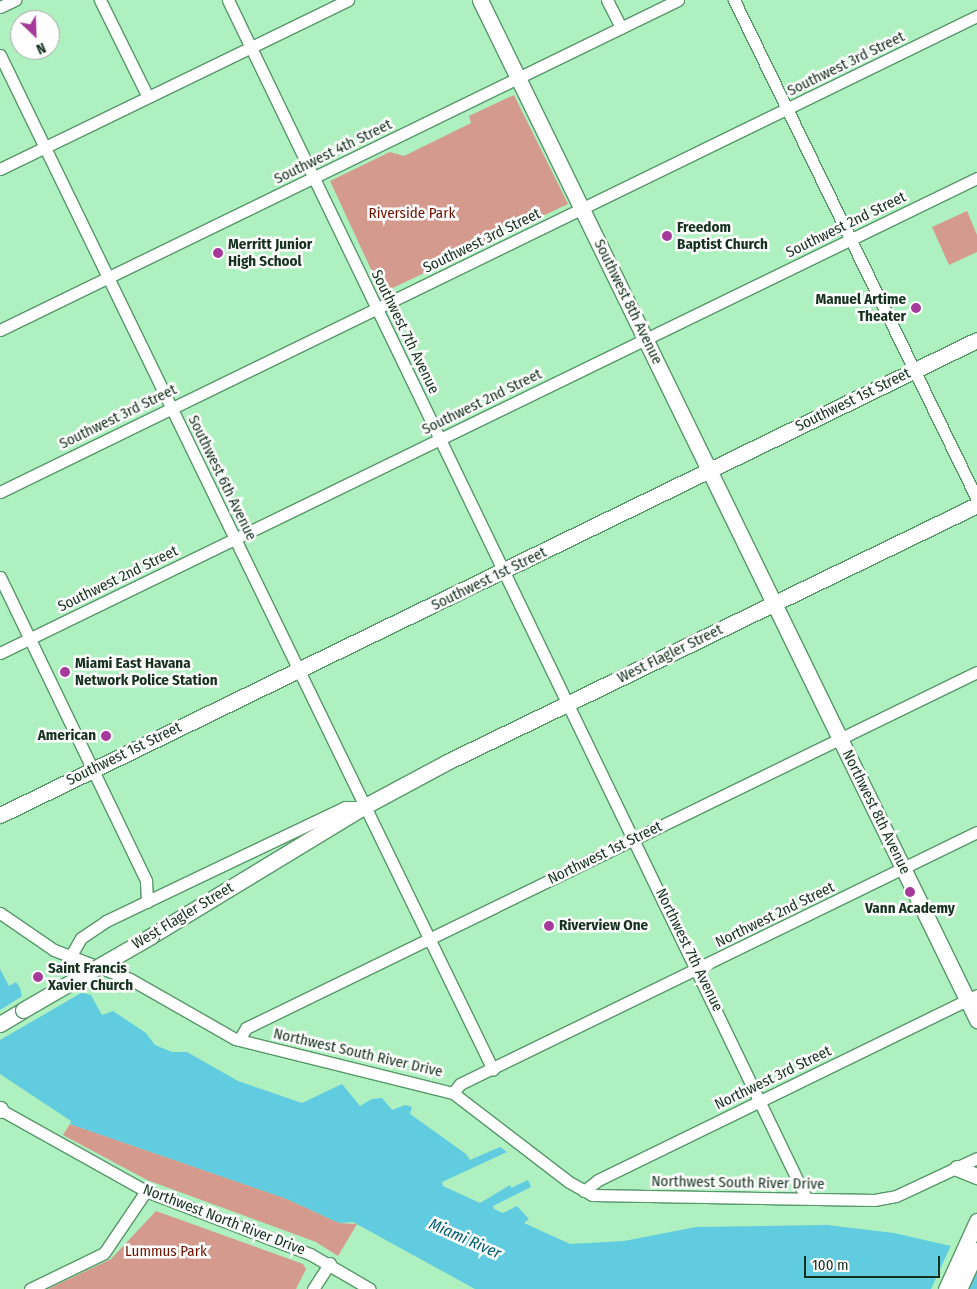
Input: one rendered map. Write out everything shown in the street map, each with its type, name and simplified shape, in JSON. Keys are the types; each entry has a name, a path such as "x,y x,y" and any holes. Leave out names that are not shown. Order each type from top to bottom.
{"main road":[{"name":"Southwest 8th Avenue","path":"480,0 774,604"},
{"name":"Southwest 1st Street","path":"0,815 93,768 505,572 709,470 977,340"},
{"name":"West Flagler Street","path":"0,1024 151,936 365,806 569,703 977,505"},
{"name":"Northwest 8th Avenue","path":"774,604 904,869 972,998 977,1020"},
{"path":"957,1168 977,1176"},
{"path":"946,1289 977,1221"},
{"path":"959,1289 977,1250"}],"street":[{"path":"0,7 14,0"},
{"path":"100,0 148,97"},
{"name":"Southwest 7th Avenue","path":"228,0 569,703"},
{"path":"0,169 348,0"},
{"path":"608,0 621,28"},
{"name":"Southwest 4th Street","path":"0,330 678,0"},
{"path":"734,0 977,499"},
{"name":"Southwest 3rd Street","path":"0,492 977,16"},
{"name":"Southwest 6th Avenue","path":"0,55 493,1070"},
{"name":"Southwest 2nd Street","path":"0,653 977,178"},
{"path":"0,577 146,881 147,902"},
{"name":"Northwest 1st Street","path":"239,1040 246,1028 977,672"},
{"name":"Northwest 7th Avenue","path":"569,703 762,1100 806,1198"},
{"name":"West Flagler Street","path":"70,957 81,938 94,928 345,807 365,806"},
{"name":"Northwest 2nd Street","path":"452,1093 460,1084 493,1070 977,832"},
{"name":"Northwest South River Drive","path":"0,913 44,944 70,957 130,979 239,1040 452,1093 584,1191 609,1196 886,1198 977,1158"},
{"name":"Northwest 3rd Street","path":"584,1191 598,1180 972,998"},
{"name":"Northwest North River Drive","path":"0,1110 146,1191 330,1263 370,1289"},
{"path":"30,1289 104,1253 146,1191"},
{"path":"313,1289 330,1263"}],"green space":[{"name":"Riverside Park","path":"514,95 568,204 534,220 524,217 491,233 494,240 382,293 330,181 390,152 404,156 471,123 469,116"},
{"path":"967,211 977,235 977,252 949,265 932,227"},
{"name":"Lummus Park","path":"70,1124 287,1199 339,1223 357,1224 338,1256 316,1242 147,1180 63,1135"},
{"name":"Lummus Park","path":"156,1211 303,1264 306,1269 296,1289 48,1289 111,1259"}],"water":[{"name":"Miami River","path":"0,969 9,986 16,982 22,997 35,1001 79,992 91,995 102,1015 113,1011 146,1033 155,1045 172,1052 187,1052 238,1081 302,1103 342,1084 360,1106 372,1099 382,1098 392,1110 405,1105 412,1107 410,1114 466,1154 470,1160 500,1147 507,1152 442,1182 443,1186 480,1203 510,1185 511,1188 528,1180 531,1187 493,1206 494,1209 503,1213 517,1206 529,1219 524,1223 570,1244 624,1241 696,1227 827,1225 894,1233 977,1252 977,1289 475,1289 353,1222 339,1223 287,1199 70,1124 71,1121 0,1074"}],"pier":[{"path":"79,990 83,992 0,1040 0,1010 24,995 35,999 60,996"},
{"path":"952,1243 977,1250 977,1269 968,1289 931,1289"}],"place":[{"name":"Freedom Baptist Church","path":"667,236"},
{"name":"Merritt Junior High School","path":"218,253"},
{"name":"Manuel Artime Theater","path":"916,308"},
{"name":"Miami East Havana Network Police Station","path":"65,672"},
{"name":"American","path":"106,736"},
{"name":"Vann Academy","path":"910,892"},
{"name":"Riverview One","path":"549,926"},
{"name":"Saint Francis Xavier Church","path":"38,977"}]}
